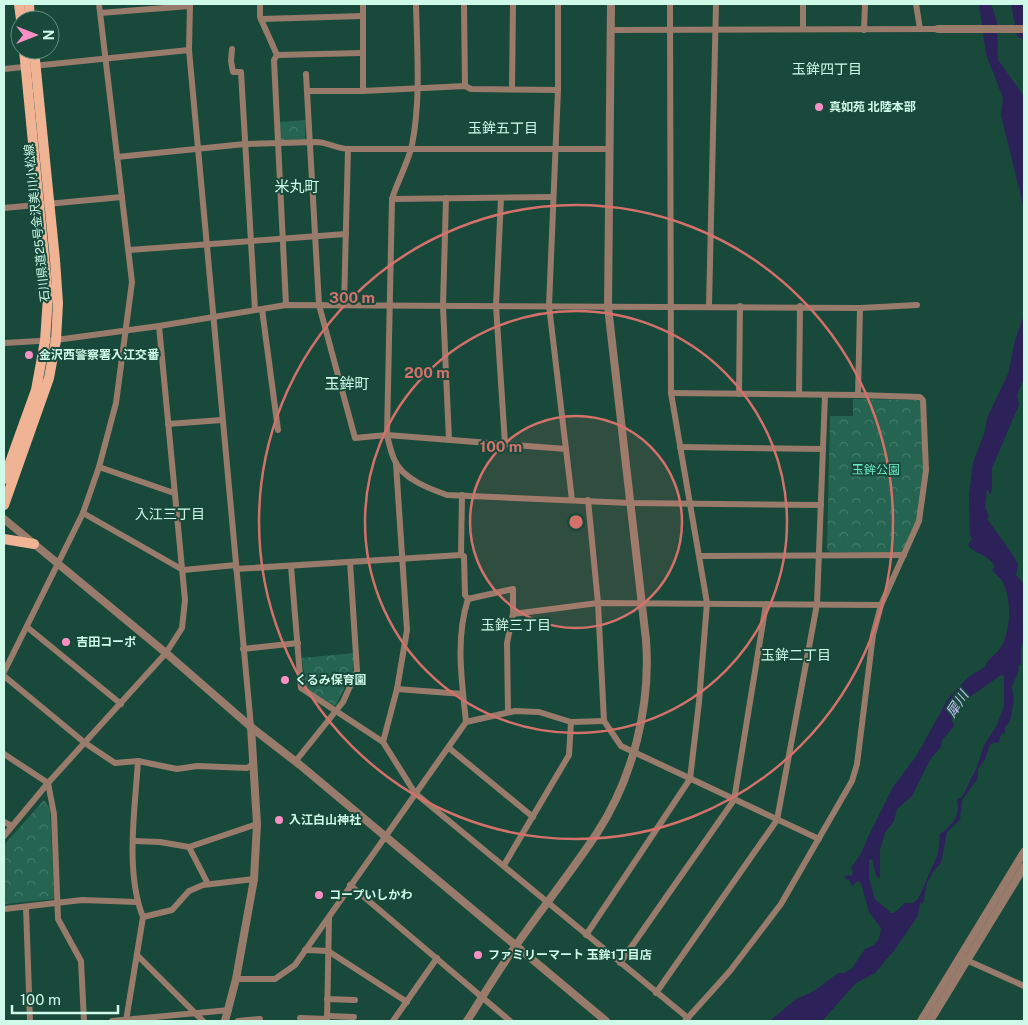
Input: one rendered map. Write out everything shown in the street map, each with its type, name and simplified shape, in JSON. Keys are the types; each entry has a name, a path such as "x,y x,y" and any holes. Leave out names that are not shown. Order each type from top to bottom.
{"main road":[{"name":"石川県道25号金沢美川小松線","path":"4,477 36,390 51,341 58,304 43,204 30,67 28,60"},
{"name":"石川県道25号金沢美川小松線","path":"30,67 32,60"},
{"name":"石川県道25号金沢美川小松線","path":"4,505 50,378 51,341"},
{"path":"4,539 34,544"}],"street":[{"path":"99,4 132,282 116,403 100,467 83,513 60,564 4,674 85,743 115,763 138,761 178,769 197,766 247,768 252,765"},
{"path":"260,4 262,19 277,54 274,60 286,305"},
{"path":"363,4 363,91"},
{"path":"383,742 397,689 406,630 396,463 387,435 392,199 399,177 412,148 417,115 416,4"},
{"path":"464,4 465,86"},
{"path":"512,89 513,4"},
{"path":"558,4 558,90 549,306 572,500"},
{"path":"467,1021 515,946 598,832 622,786 633,753 646,696 647,678 643,603 608,307 611,4"},
{"path":"586,935 690,779 707,603 671,393 670,4"},
{"path":"709,306 716,4"},
{"path":"803,4 803,29"},
{"path":"864,30 865,4"},
{"path":"916,4 920,29"},
{"path":"100,13 190,5 189,50 197,148 251,727 257,824 254,878 236,979 225,1021"},
{"path":"262,19 363,16"},
{"path":"611,30 1024,29"},
{"path":"232,49 230,62 232,72 241,72 255,310"},
{"path":"4,69 189,50"},
{"path":"277,54 363,53"},
{"path":"306,74 319,305 355,438 387,435 566,449"},
{"path":"307,91 413,90 417,87 465,86 471,89 558,90"},
{"path":"117,157 245,144 309,142 326,142 333,148 348,149 610,149"},
{"path":"344,305 348,149"},
{"path":"4,208 122,197"},
{"path":"392,199 553,197"},
{"path":"446,198 443,306 449,440"},
{"path":"501,198 496,306 505,444"},
{"path":"128,250 346,234"},
{"path":"4,343 51,341 212,319 286,305 800,306 860,308 917,305"},
{"path":"739,394 740,306"},
{"path":"799,394 800,306"},
{"path":"858,395 860,308"},
{"path":"262,309 278,430"},
{"path":"4,836 48,784 166,653 182,628 185,615 183,570 159,326"},
{"path":"291,566 301,688 383,742 415,793 504,865 686,1020 730,971 781,904 852,780 857,764 873,635 881,605 919,521 926,470 924,400 920,397 671,393"},
{"path":"656,993 777,820 817,604 825,395"},
{"path":"168,424 222,420"},
{"path":"680,447 823,449"},
{"path":"396,463 406,475 447,495 630,503 821,505"},
{"path":"100,467 174,493"},
{"path":"236,979 275,979 295,966 466,722 459,657 462,618 468,600 465,595 464,556 461,555 462,495"},
{"path":"588,500 598,603 604,721 621,746 819,839"},
{"path":"83,513 183,570 291,566 461,555"},
{"path":"4,519 166,653 251,727 606,1021"},
{"path":"700,556 904,555"},
{"path":"295,762 335,712 352,687 358,671 350,562"},
{"path":"468,600 513,589 513,614 507,643 508,712"},
{"path":"513,614 598,603 881,605"},
{"path":"620,963 734,800 766,604"},
{"path":"27,627 121,704"},
{"path":"243,649 298,643"},
{"path":"397,689 463,694"},
{"path":"466,722 508,712 539,712 571,722 604,721"},
{"path":"504,865 570,755 571,722"},
{"path":"449,748 533,817"},
{"path":"4,754 48,784 54,814 58,919 81,961 84,1021"},
{"path":"126,1021 143,917 137,902 133,877 134,804 138,761"},
{"path":"4,822 12,826"},
{"path":"134,841 160,842 189,847 257,824"},
{"path":"189,847 208,884"},
{"path":"930,1021 1024,852"},
{"path":"921,1021 1024,867"},
{"path":"143,917 172,910 189,892 208,884 254,878"},
{"path":"350,885 510,1021"},
{"path":"4,909 82,900 137,902"},
{"path":"26,907 30,1021"},
{"path":"327,1019 329,916"},
{"path":"305,950 328,951 407,1002"},
{"path":"137,955 203,1021"},
{"path":"394,1021 437,958"},
{"path":"963,959 1024,986"},
{"path":"327,999 355,1000"},
{"path":"112,1021 177,1018 194,1013 229,1010"},
{"path":"300,1018 354,1017"},
{"path":"238,1021 260,1019"}],"green space":[{"path":"306,120 305,140 280,140 279,122"},
{"name":"玉鉾公園","path":"853,399 918,400 922,403 923,470 917,520 903,552 830,552 827,549 830,416 853,416"},
{"path":"353,653 353,671 336,705 306,688 302,658"},
{"path":"44,800 50,809 54,899 4,904 4,845"}],"water":[{"path":"979,4 991,4 997,22 998,60 1024,96 1024,209 1001,115 1003,98 986,54"},
{"path":"1011,4 1024,4 1024,40 1017,36"},
{"name":"犀川","path":"1024,315 1024,378 1017,395 1019,405 992,468 992,491 990,494 987,489 985,507 989,516 987,519 1018,564 1016,575 1022,582 1024,581 1024,639 1021,649 1021,663 1012,687 1014,700 1010,721 1005,727 1005,733 1001,734 999,742 990,744 985,759 978,769 978,778 962,800 960,820 947,832 941,863 927,883 923,903 921,904 920,902 918,916 893,952 875,973 856,983 822,1021 770,1021 796,999 814,991 838,973 845,973 852,968 865,949 874,945 879,939 881,928 869,912 861,883 857,881 852,886 849,880 844,878 846,875 852,876 853,870 850,869 861,854 893,787 917,755 948,699 968,677 985,667 987,662 999,650 1007,632 1009,605 1002,581 992,569 995,567 992,562 968,545 972,538 970,536 969,495 973,463 985,431 987,418 1008,374 1015,340","holes":["1001,675 1004,676 1004,706 997,725 984,745 977,767 962,797 957,799 958,810 955,819 940,834 938,854 918,899 913,903 905,903 894,913 891,913 875,899 869,879 869,860 872,859 876,876 880,878 880,849 885,833 894,821 897,809 912,796 931,758 941,747 942,740 954,726 952,720 961,703"]}],"place":[{"name":"真如苑 北陸本部","path":"819,107"},
{"name":"金沢西警察署入江交番","path":"29,355"},
{"name":"吉田コーポ","path":"66,642"},
{"name":"くるみ保育園","path":"285,680"},
{"name":"入江白山神社","path":"279,820"},
{"name":"コープいしかわ","path":"319,895"},
{"name":"ファミリーマート 玉鉾1丁目店","path":"478,955"}],"district":[{"name":"玉鉾四丁目","path":"827,69"},
{"name":"玉鉾五丁目","path":"503,128"},
{"name":"米丸町","path":"297,186"},
{"name":"玉鉾町","path":"347,383"},
{"name":"入江三丁目","path":"170,514"},
{"name":"玉鉾三丁目","path":"516,625"},
{"name":"玉鉾二丁目","path":"796,655"}]}
